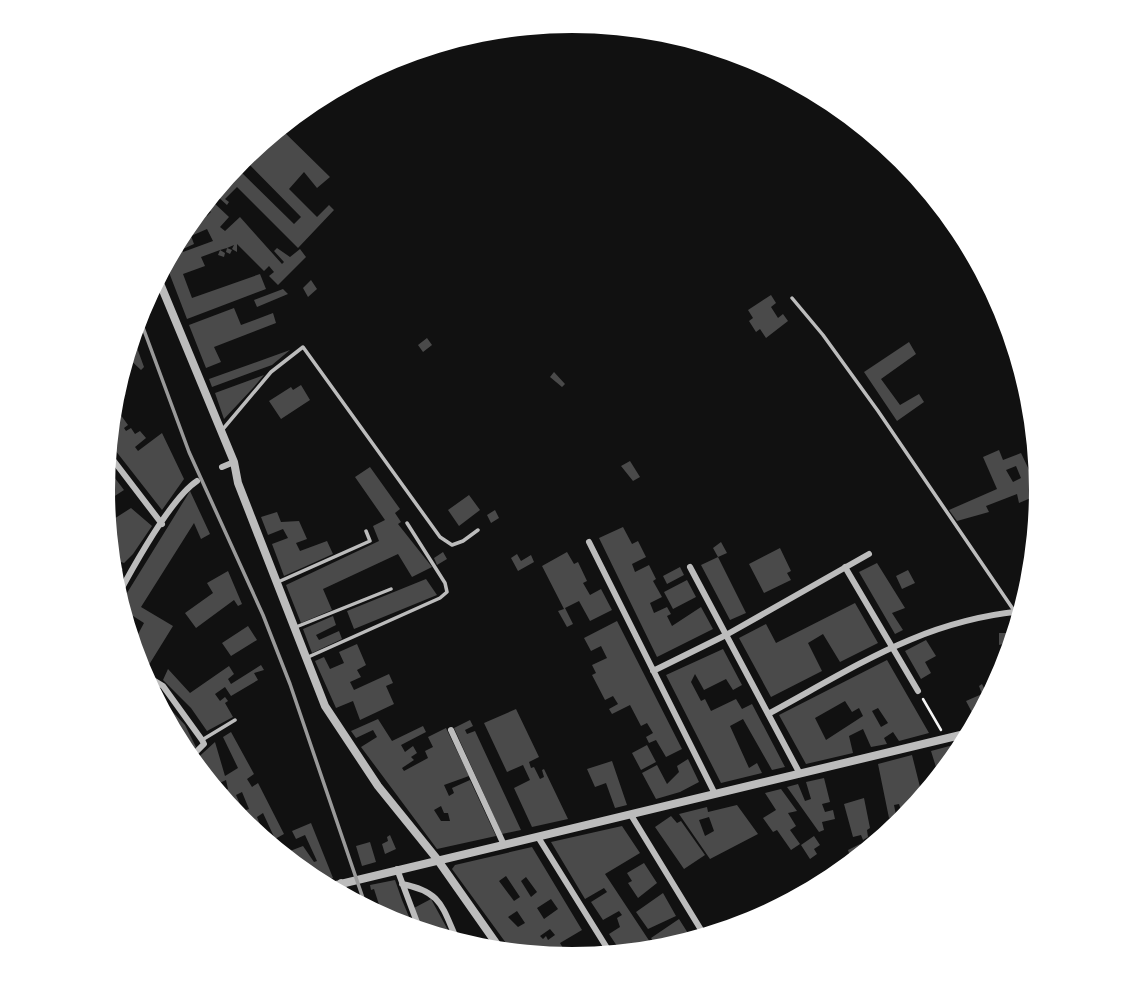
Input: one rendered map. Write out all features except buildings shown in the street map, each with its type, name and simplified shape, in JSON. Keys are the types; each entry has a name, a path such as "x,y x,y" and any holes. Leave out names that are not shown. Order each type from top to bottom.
{"street":[{"path":"162,288 222,431 234,462 238,483 278,582 304,658 325,706 343,737 437,859 495,941"},
{"path":"222,467 234,462"},
{"path":"116,464 162,524"},
{"path":"125,584 162,524 189,486 197,481"},
{"path":"589,542 715,794"},
{"path":"653,671 726,635 869,554"},
{"path":"690,567 800,774"},
{"path":"845,567 918,691"},
{"path":"768,714 892,647 950,623 1013,612"},
{"path":"158,683 163,686 202,740 204,744 197,751"},
{"path":"451,730 504,845"},
{"path":"341,883 958,736"},
{"path":"631,815 700,929"},
{"path":"538,837 606,947"},
{"path":"397,869 416,919"},
{"path":"402,884 426,889 435,896 453,932"}],"lane":[{"path":"792,298 823,335 878,411 1014,610"},
{"path":"222,431 271,372 303,347 440,537 452,545 478,530"},
{"path":"304,658 440,598 447,592 445,583 407,523"},
{"path":"278,582 370,541 366,531"},
{"path":"293,629 391,589"},
{"path":"202,740 235,720"}],"path":[{"path":"918,691 947,739"}],"railway":[{"path":"144,331 189,452 263,615 290,684 362,897"}]}
